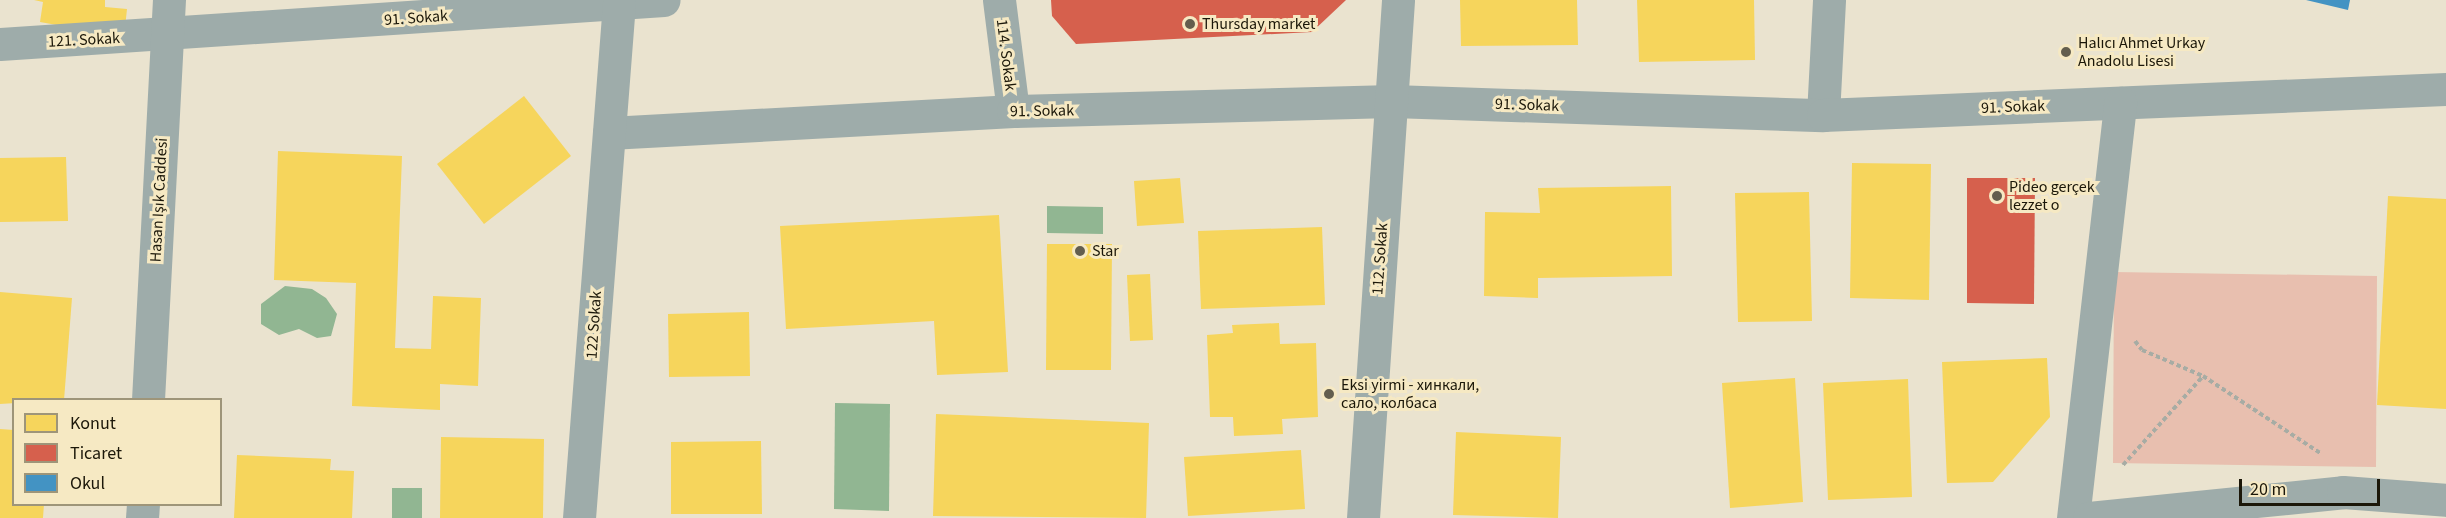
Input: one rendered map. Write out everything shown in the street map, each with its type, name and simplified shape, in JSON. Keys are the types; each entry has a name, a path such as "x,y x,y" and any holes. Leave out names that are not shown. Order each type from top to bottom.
{"street":[{"name":"Hasan Işık Caddesi","path":"148,398 169,0"},
{"name":"91. Sokak","path":"167,36 664,0"},
{"name":"114. Sokak","path":"999,0 1012,111"},
{"name":"112. Sokak","path":"1364,518 1398,0"},
{"path":"1823,115 1829,0"},
{"name":"122 Sokak","path":"579,518 619,3"},
{"name":"121. Sokak","path":"0,44 167,36"},
{"name":"91. Sokak","path":"609,133 1012,111 1392,101 1823,115 2446,89"},
{"path":"2073,518 2120,103"},
{"path":"2089,518 2343,492 2446,500"}],"path":[{"path":"2097,298 2142,350 2203,376 2318,450 2343,492"},
{"path":"2114,474 2203,376"}],"shaded area":[{"path":"1047,206 1103,207 1103,234 1047,233"},
{"path":"2114,272 2377,276 2376,467 2113,463"},
{"path":"285,286 312,289 326,298 337,314 331,336 317,338 299,329 279,335 261,324 261,304"},
{"path":"835,403 890,404 889,511 834,509"},
{"path":"392,488 422,488 422,518 392,518"}],"building: Konut":[{"path":"34,0 105,0 105,7 127,9 124,37 40,22 43,2"},
{"path":"1460,0 1577,0 1578,45 1461,46"},
{"path":"1637,0 1754,0 1755,60 1639,62"},
{"path":"524,96 571,156 484,224 437,164"},
{"path":"278,151 402,156 395,348 431,349 433,296 481,298 478,386 440,384 440,410 352,406 356,283 274,280"},
{"path":"66,157 68,221 0,222 0,158"},
{"path":"1852,163 1931,164 1929,300 1850,298"},
{"path":"1180,178 1184,223 1137,226 1134,181"},
{"path":"1671,186 1672,276 1538,278 1538,298 1484,296 1485,212 1540,213 1538,188"},
{"path":"1809,192 1812,321 1738,322 1735,193"},
{"path":"2388,196 2446,199 2446,409 2377,405"},
{"path":"999,215 1008,372 937,375 934,321 786,329 780,226"},
{"path":"1322,227 1325,305 1201,309 1198,231"},
{"path":"1047,244 1112,244 1111,370 1046,370"},
{"path":"1150,274 1153,340 1130,341 1127,275"},
{"path":"0,292 72,298 64,398 12,398 12,403 0,404"},
{"path":"749,312 750,376 669,377 668,314"},
{"path":"1279,323 1280,344 1316,343 1318,417 1282,419 1283,434 1234,436 1233,417 1210,417 1207,335 1233,333 1232,325"},
{"path":"2047,358 2050,417 1993,482 1947,483 1942,362"},
{"path":"1795,378 1803,502 1730,508 1722,383"},
{"path":"1908,379 1912,497 1828,500 1823,383"},
{"path":"936,414 1149,423 1146,518 933,516"},
{"path":"0,429 12,430 12,506 44,506 43,518 0,518"},
{"path":"1456,432 1561,437 1558,518 1453,515"},
{"path":"441,437 544,439 543,518 440,518"},
{"path":"761,441 762,514 671,514 671,442"},
{"path":"1301,450 1305,509 1188,516 1184,457"},
{"path":"237,455 331,459 330,470 354,471 352,518 234,518"}],"building: Ticaret":[{"name":"Thursday market","path":"1051,0 1346,0 1312,32 1076,44 1052,16"},
{"path":"1967,178 2035,178 2034,304 1967,303"}],"building: Okul":[{"path":"2306,0 2350,0 2348,10"}],"place":[{"name":"Thursday market","path":"1190,24"},
{"name":"Halıcı Ahmet Urkay Anadolu Lisesi","path":"2066,52"},
{"name":"Pideo gerçek lezzet o","path":"1997,196"},
{"name":"Star","path":"1080,251"},
{"name":"Eksi yirmi - хинкали, сало, колбаса","path":"1329,394"}]}
